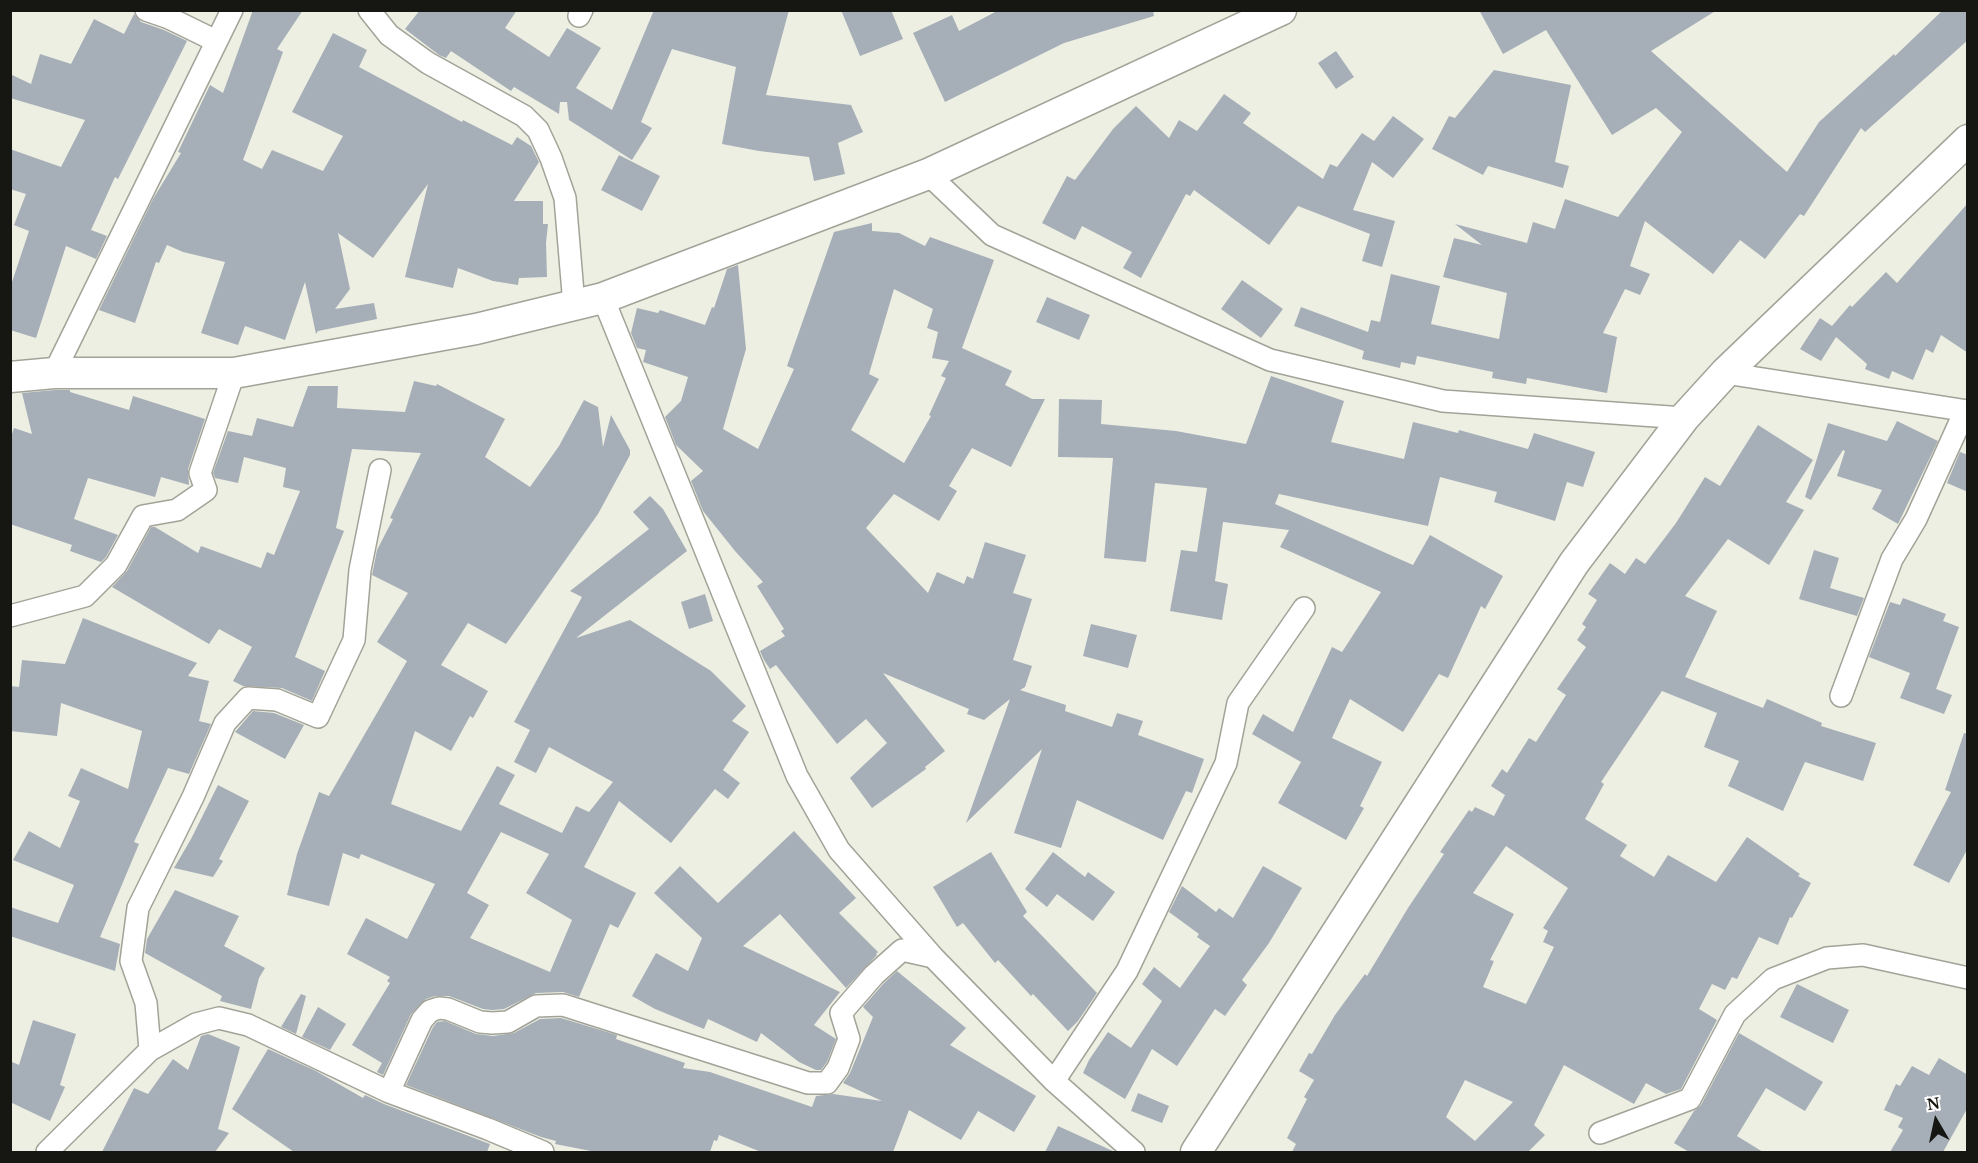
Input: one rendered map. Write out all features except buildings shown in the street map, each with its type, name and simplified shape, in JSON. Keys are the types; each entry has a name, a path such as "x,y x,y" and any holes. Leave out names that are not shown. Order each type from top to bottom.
{"main road":[{"path":"10,377 54,373 234,373 476,329 603,298 928,174 1279,11"},
{"path":"1196,1152 1574,563 1684,418 1725,374 1968,140"}],"street":[{"path":"146,10 169,18 216,41"},
{"path":"54,373 232,10"},
{"path":"369,10 389,35 428,63 524,116 538,130 565,198 574,305"},
{"path":"928,174 992,235 1270,360 1443,402 1684,418"},
{"path":"603,298 797,776 839,850 933,957 1054,1081 1134,1152"},
{"path":"10,616 85,596 116,565 142,516 177,510 206,490 200,473 234,373"},
{"path":"1725,374 1966,411 1916,519 1892,559 1841,696"},
{"path":"150,1050 146,1003 131,961 138,908 193,797 225,723 248,698 277,700 318,717 354,640 360,570 380,470"},
{"path":"1054,1081 1127,971 1226,763 1238,703 1304,608"},
{"path":"389,1092 422,1020 430,1011 439,1008 448,1009 480,1022 492,1023 508,1022 536,1006 563,1005 808,1083 827,1083 838,1068 849,1039 841,1013 874,975 902,950 933,957"},
{"path":"1600,1133 1690,1099 1735,1014 1773,979 1827,958 1863,955 1968,978"},
{"path":"47,1152 150,1050 196,1024 219,1018 248,1025 389,1092 543,1152"}]}
